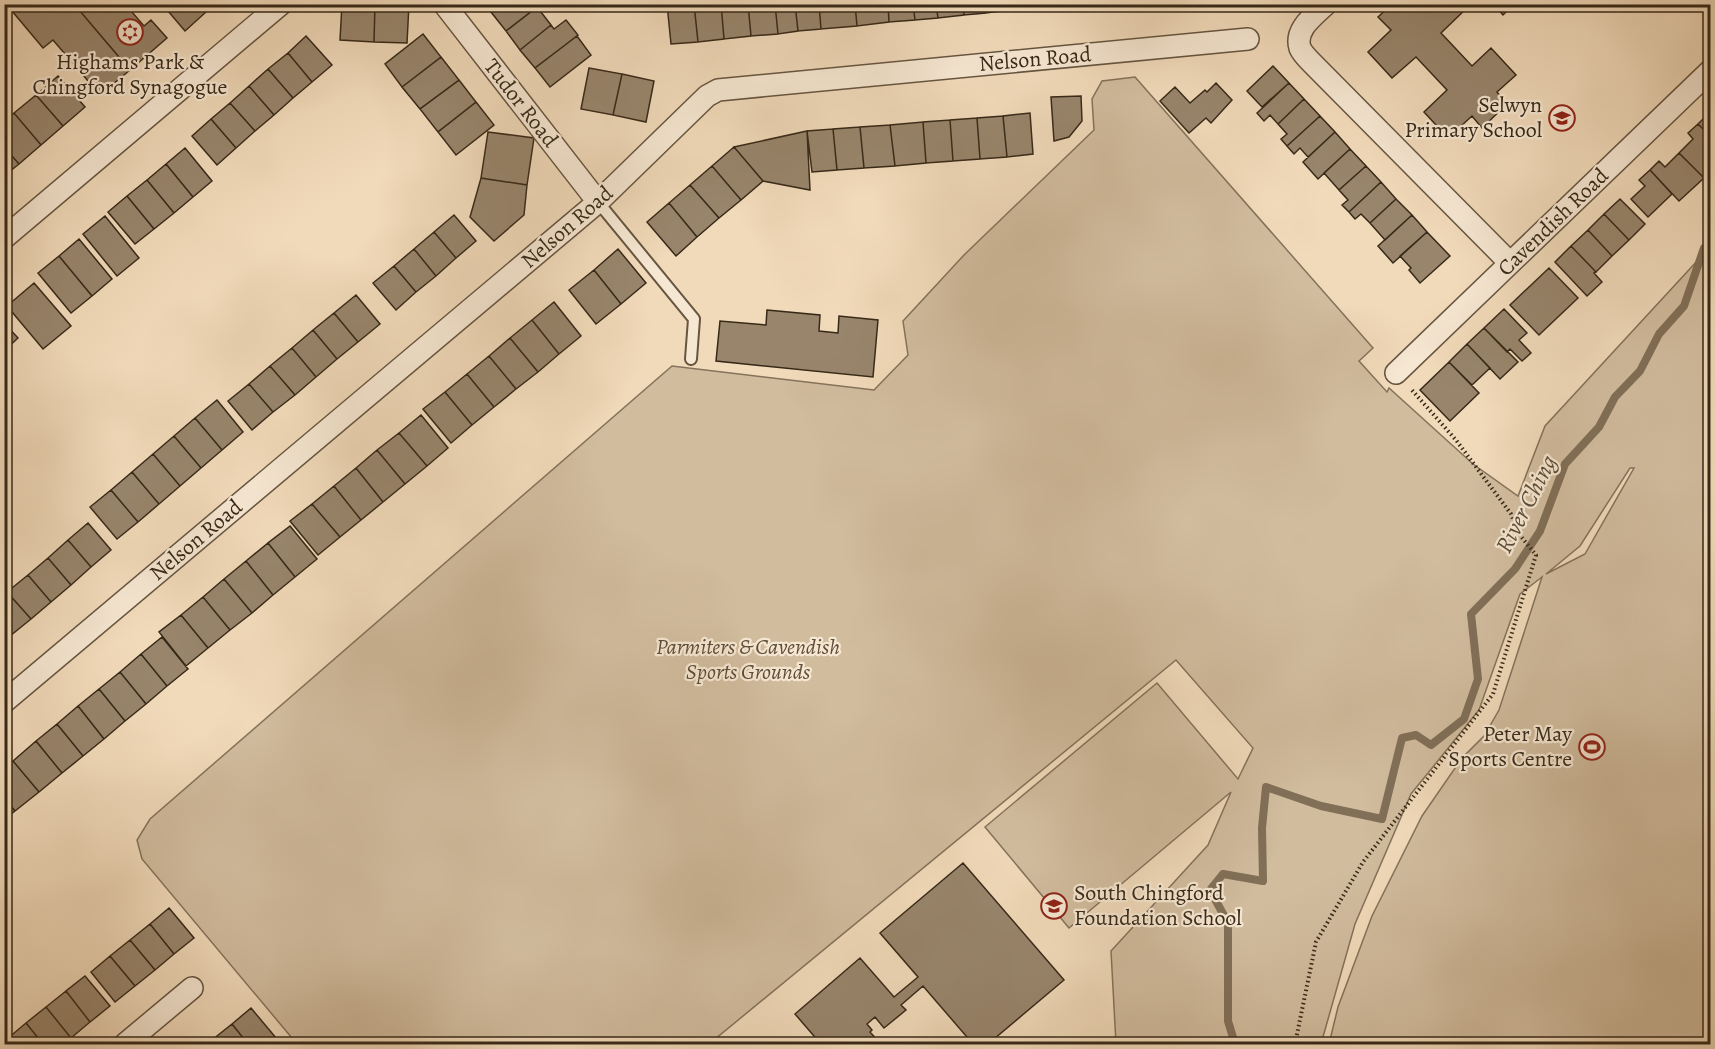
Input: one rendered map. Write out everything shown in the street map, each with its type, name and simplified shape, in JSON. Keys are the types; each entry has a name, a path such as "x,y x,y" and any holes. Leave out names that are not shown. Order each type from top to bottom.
{"street":[{"path":"4,238 281,4"},
{"name":"Tudor Road","path":"444,4 598,202"},
{"path":"1326,4 1300,33 1300,48 1311,63 1510,263"},
{"name":"Nelson Road","path":"4,702 598,202 707,96 718,90 1248,39"},
{"name":"Cavendish Road","path":"1396,373 1710,71"},
{"path":"125,1044 192,988"}],"lane":[{"path":"598,202 694,319 691,358"}],"path":[{"path":"1295,1044 1316,942 1363,862 1493,694 1536,555 1519,534 1511,514 1463,450 1396,373"}],"green space":[{"name":"Parmiters & Cavendish Sports Grounds","path":"1135,77 1373,348 1359,361 1387,392 1389,388 1473,464 1518,496 1545,426 1710,247 1710,436 1708,439 1710,438 1710,1044 1329,1044 1338,1007 1372,916 1422,816 1462,758 1484,736 1499,710 1542,577 1520,594 1479,710 1411,794 1355,924 1321,1044 1116,1044 1111,951 1208,845 1231,792 1069,928 985,827 1157,683 1238,779 1253,748 1176,660 709,1044 297,1044 142,859 137,840 150,819 672,366 874,390 908,355 903,321 964,255 1094,130 1092,99 1102,81","holes":["1630,468 1634,468 1585,554 1546,574 1580,546"]}],"building":[{"path":"20,4 74,4 130,70 100,95 53,40 43,48 12,11"},
{"name":"Highams Park & Chingford Synagogue","path":"74,4 125,4 144,26 151,20 167,38 130,70"},
{"path":"162,4 200,4 206,12 185,31"},
{"path":"342,4 375,4 374,42 340,40"},
{"path":"375,4 409,4 407,43 374,42"},
{"path":"501,4 535,4 537,7 506,31 491,12"},
{"path":"667,4 694,4 698,42 671,44"},
{"path":"694,4 721,4 724,39 698,42"},
{"path":"721,4 748,4 751,36 724,39"},
{"path":"748,4 775,4 778,34 751,36"},
{"path":"775,4 795,4 798,31 778,34"},
{"path":"795,4 819,4 821,29 798,31"},
{"path":"819,4 855,4 857,26 821,29"},
{"path":"855,4 888,4 889,22 857,26"},
{"path":"888,4 913,4 915,20 889,22"},
{"path":"913,4 936,4 938,18 915,20"},
{"path":"936,4 963,4 964,15 938,18"},
{"path":"963,4 985,4 986,13 964,15"},
{"path":"985,4 1017,4 1018,9 986,13"},
{"path":"1017,4 1054,4 1054,6 1018,9"},
{"path":"1392,4 1414,4 1416,6 1418,4 1471,4 1441,33 1472,66 1491,48 1516,75 1497,92 1507,104 1482,128 1472,116 1448,138 1424,112 1447,90 1416,57 1392,78 1368,52 1391,30 1378,17"},
{"path":"1493,4 1514,4 1503,15"},
{"path":"537,7 551,25 520,50 506,31"},
{"path":"566,20 578,35 535,68 520,50 551,25 554,29"},
{"path":"423,34 441,57 402,87 385,64"},
{"path":"306,36 332,65 312,82 288,53"},
{"path":"577,36 591,55 550,87 535,68"},
{"path":"288,53 312,82 293,98 268,69"},
{"path":"441,57 459,80 420,109 402,87"},
{"path":"1273,66 1289,83 1262,107 1247,91"},
{"path":"589,68 622,74 613,115 581,109"},
{"path":"268,69 293,98 274,115 249,86"},
{"path":"622,74 654,81 646,122 613,115"},
{"path":"58,76 85,107 63,126 36,95"},
{"path":"459,80 476,102 438,132 420,109"},
{"path":"1216,83 1232,100 1211,123 1206,118 1189,133 1160,101 1175,87 1190,103"},
{"path":"1289,83 1304,99 1278,124 1270,115 1264,121 1257,113"},
{"path":"249,86 274,115 255,131 230,103"},
{"path":"36,95 63,126 41,145 14,113"},
{"path":"1081,96 1082,121 1069,137 1054,141 1051,97"},
{"path":"1304,99 1320,116 1287,146 1281,139 1287,134 1278,124"},
{"path":"476,102 494,125 456,155 438,132"},
{"path":"230,103 255,131 236,148 211,119"},
{"path":"14,113 41,145 19,164 4,147 4,121"},
{"path":"1030,113 1033,154 1007,157 1003,116"},
{"path":"1708,114 1710,116 1710,136 1698,124"},
{"path":"1003,116 1007,157 980,159 977,118"},
{"path":"1320,116 1335,132 1308,157 1300,148 1294,154 1287,146"},
{"path":"977,118 980,159 953,161 950,120"},
{"path":"211,119 236,148 217,165 192,136"},
{"path":"950,120 953,161 926,163 923,122"},
{"path":"923,122 926,163 895,166 890,125"},
{"path":"1698,124 1710,136 1710,171 1704,178 1679,153 1693,139 1688,133"},
{"path":"890,125 895,166 864,168 860,127"},
{"path":"860,127 864,168 837,170 833,129"},
{"path":"833,129 837,170 812,172 807,131"},
{"path":"807,131 810,190 763,181 734,147"},
{"path":"488,132 534,138 527,185 481,178"},
{"path":"1335,132 1350,149 1318,179 1303,162"},
{"path":"4,147 19,164 4,176"},
{"path":"734,147 763,181 741,200 712,166"},
{"path":"185,148 212,181 193,197 166,164"},
{"path":"1350,149 1366,166 1339,190 1324,173"},
{"path":"1679,153 1704,178 1679,201 1650,170 1659,161 1665,167"},
{"path":"166,164 193,197 174,213 147,180"},
{"path":"712,166 741,200 719,218 690,185"},
{"path":"1366,166 1381,182 1349,212 1342,205 1348,200 1339,190"},
{"path":"1650,170 1672,194 1648,217 1631,199 1645,186 1639,180"},
{"path":"481,178 527,185 524,215 494,241 470,217"},
{"path":"147,180 174,213 154,229 127,196"},
{"path":"1381,182 1396,199 1370,223 1361,214 1355,219 1349,212"},
{"path":"690,185 719,218 697,237 669,203"},
{"path":"127,196 154,229 135,244 108,212"},
{"path":"1396,199 1412,215 1385,240 1370,223"},
{"path":"1620,199 1645,224 1629,240 1604,214"},
{"path":"669,203 697,237 676,256 647,222"},
{"path":"1604,214 1629,240 1612,256 1588,230"},
{"path":"454,215 476,241 456,258 434,232"},
{"path":"1412,215 1427,232 1393,263 1378,246"},
{"path":"105,216 139,258 117,276 83,234"},
{"path":"1588,230 1612,256 1596,272 1571,246"},
{"path":"434,232 456,258 436,276 414,249"},
{"path":"1427,232 1450,256 1420,283 1400,256"},
{"path":"79,239 112,279 92,296 59,256"},
{"path":"1571,246 1596,272 1594,273 1602,282 1587,296 1555,262"},
{"path":"414,249 436,276 416,292 394,266"},
{"path":"618,249 646,283 621,304 594,270"},
{"path":"59,256 92,296 71,313 38,273"},
{"path":"394,266 416,292 396,310 373,283"},
{"path":"1549,268 1578,298 1539,335 1510,305"},
{"path":"594,270 621,304 596,324 569,290"},
{"path":"34,283 71,326 43,349 7,306"},
{"path":"356,295 380,324 358,342 334,313"},
{"path":"554,302 581,336 559,354 532,320"},
{"path":"1504,309 1527,333 1519,340 1531,353 1522,361 1510,349 1507,352 1484,328"},
{"path":"767,310 820,315 819,331 838,333 839,316 878,320 873,377 716,361 720,321 766,325"},
{"path":"334,313 358,342 337,359 313,330"},
{"path":"532,320 559,354 538,372 510,338"},
{"path":"4,323 18,338 4,351"},
{"path":"1484,328 1518,362 1500,379 1467,344"},
{"path":"313,330 337,359 316,377 292,348"},
{"path":"510,338 538,372 516,389 489,356"},
{"path":"1467,344 1490,368 1472,385 1449,362"},
{"path":"292,348 316,377 295,395 270,366"},
{"path":"489,356 516,389 494,407 467,374"},
{"path":"1449,362 1479,393 1450,421 1420,390"},
{"path":"270,366 295,395 273,412 249,384"},
{"path":"467,374 494,407 472,425 445,392"},
{"path":"249,384 273,412 252,430 228,401"},
{"path":"445,392 472,425 451,443 423,409"},
{"path":"217,400 243,432 222,450 195,418"},
{"path":"421,415 448,448 427,466 399,433"},
{"path":"195,418 222,450 201,468 174,436"},
{"path":"399,433 427,466 405,484 377,450"},
{"path":"174,436 201,468 180,486 153,454"},
{"path":"377,450 405,484 383,502 356,468"},
{"path":"153,454 180,486 159,504 132,472"},
{"path":"356,468 383,502 361,520 334,486"},
{"path":"132,472 159,504 138,522 111,490"},
{"path":"334,486 361,520 340,537 312,504"},
{"path":"111,490 138,522 117,539 90,507"},
{"path":"312,504 340,537 318,555 290,521"},
{"path":"88,523 111,550 91,567 68,540"},
{"path":"290,526 317,559 295,577 268,543"},
{"path":"68,540 91,567 71,585 48,558"},
{"path":"268,543 295,577 273,595 246,561"},
{"path":"48,558 71,585 51,602 28,575"},
{"path":"246,561 273,595 252,613 224,579"},
{"path":"28,575 51,602 31,619 7,592"},
{"path":"224,579 252,613 230,630 203,597"},
{"path":"7,592 31,619 10,636 4,629 4,595"},
{"path":"203,597 230,630 208,648 181,615"},
{"path":"181,615 208,648 186,666 159,632"},
{"path":"162,637 188,669 167,686 141,654"},
{"path":"141,654 167,686 146,704 120,672"},
{"path":"120,672 146,704 125,721 99,689"},
{"path":"99,689 125,721 104,739 78,706"},
{"path":"78,706 104,739 83,756 57,724"},
{"path":"57,724 83,756 62,773 36,741"},
{"path":"36,741 62,773 39,792 13,761"},
{"path":"13,761 39,792 15,811 4,798 4,767"},
{"path":"4,798 15,811 4,820"},
{"path":"963,863 1064,980 988,1044 973,1044 923,986 901,1005 906,1010 884,1028 875,1017 867,1024 872,1030 870,1032 881,1044 819,1044 795,1014 860,958 894,997 918,977 880,933"},
{"path":"169,908 194,938 174,954 150,924"},
{"path":"150,924 174,954 155,970 130,940"},
{"path":"130,940 155,970 135,986 110,956"},
{"path":"110,956 135,986 115,1002 91,972"},
{"path":"85,976 110,1006 90,1022 66,991"},
{"path":"66,991 90,1022 71,1038 46,1007"},
{"path":"46,1007 71,1038 62,1044 43,1044 26,1023"},
{"path":"251,1008 276,1038 269,1044 248,1044 232,1024"},
{"path":"26,1023 43,1044 11,1044 7,1039"},
{"path":"232,1024 248,1044 216,1044 212,1040"}],"waterway":[{"name":"River Ching","path":"1235,1044 1228,1021 1228,923 1210,890 1223,874 1263,881 1262,828 1266,787 1321,806 1382,819 1402,738 1416,735 1431,745 1464,719 1478,679 1471,614 1515,569 1540,531 1565,464 1599,427 1615,397 1640,371 1659,334 1684,306 1704,248 1710,243"}],"place":[{"name":"Highams Park & Chingford Synagogue","path":"130,32"},
{"name":"Selwyn Primary School","path":"1562,118"},
{"name":"Peter May Sports Centre","path":"1592,747"},
{"name":"South Chingford Foundation School","path":"1054,906"}]}
